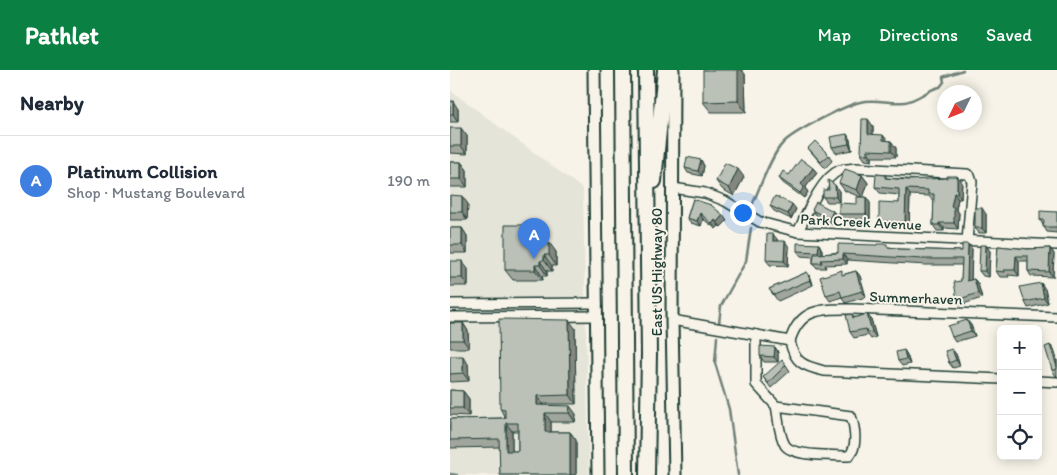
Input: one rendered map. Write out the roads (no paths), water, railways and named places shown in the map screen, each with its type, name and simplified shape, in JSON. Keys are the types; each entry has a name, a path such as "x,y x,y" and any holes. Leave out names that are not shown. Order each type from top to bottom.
{"highway":[{"path":"623,70 626,475"},
{"path":"646,70 649,354 647,475"},
{"path":"647,219 653,192 665,70"}],"main road":[{"path":"594,70 598,475"},
{"name":"East US Highway 80","path":"673,70 672,320 675,475"}],"street":[{"path":"798,232 820,188 840,170 855,168 967,174 972,182 967,241"},
{"name":"Park Creek Avenue","path":"673,188 725,200 760,222 798,232 1057,244"},
{"path":"450,304 597,303"},
{"name":"Summerhaven","path":"790,341 792,332 800,320 819,310 853,309 1057,317"},
{"path":"450,317 596,316"},
{"path":"672,320 790,341 795,357 800,362 805,366 824,371 997,379"},
{"path":"756,335 756,384 776,406 780,431 786,448 808,454 850,456 852,453 854,426 851,416 776,406"},
{"path":"1042,381 1057,382"}],"waterway":[{"path":"751,208 774,156 789,138 808,126 853,104 871,101 910,101 940,87 944,82 943,77 963,70"},
{"path":"719,323 721,306 746,261 751,228"},
{"path":"717,337 715,363 729,409 738,475"},
{"path":"450,474 457,475"}],"place":[{"name":"Platinum Collision","path":"534,259"}]}
